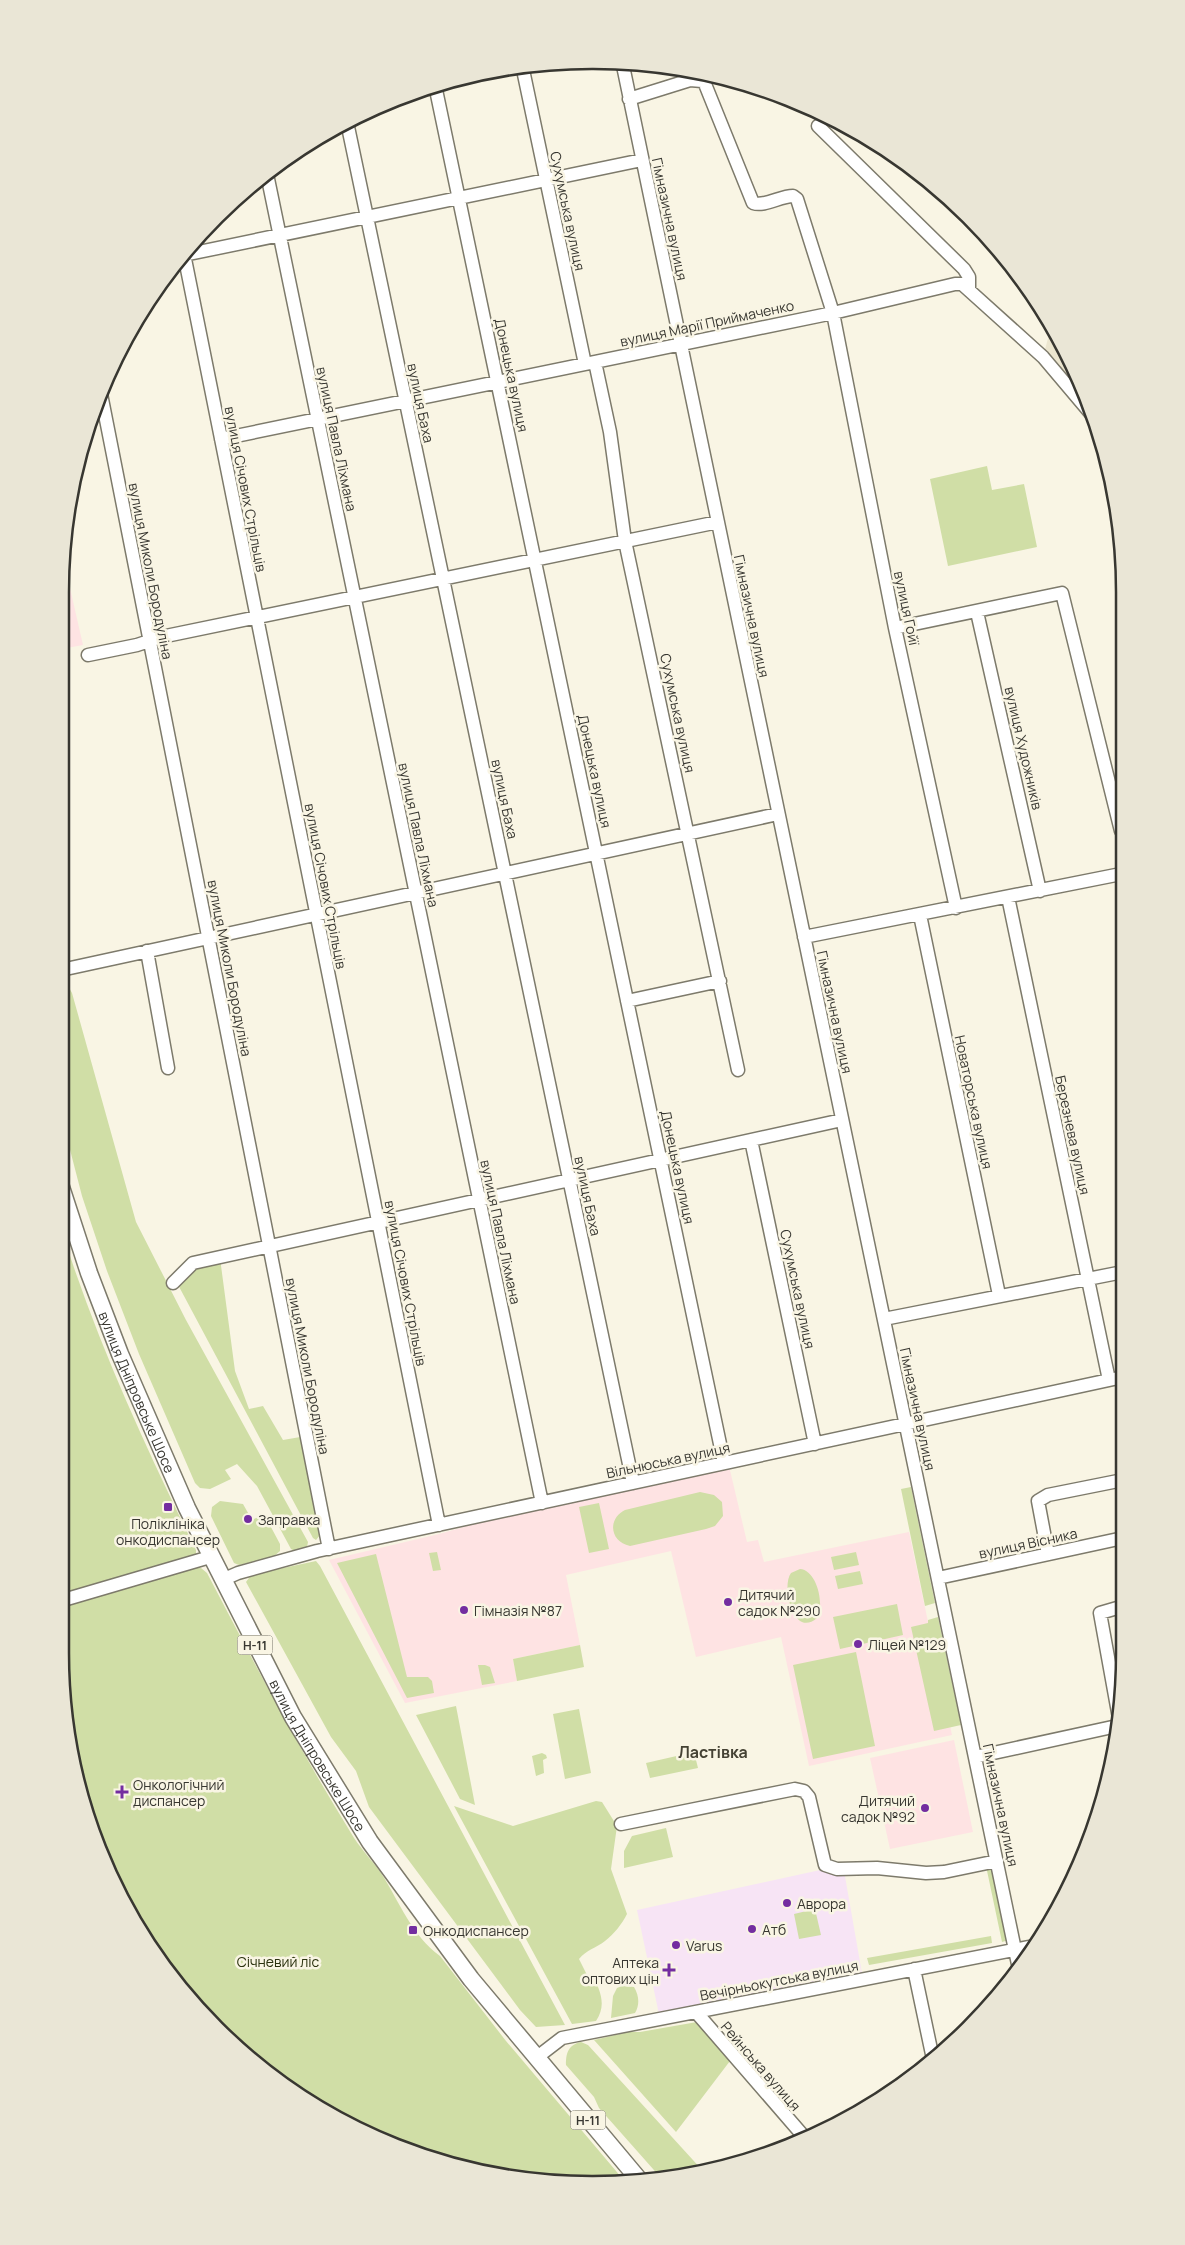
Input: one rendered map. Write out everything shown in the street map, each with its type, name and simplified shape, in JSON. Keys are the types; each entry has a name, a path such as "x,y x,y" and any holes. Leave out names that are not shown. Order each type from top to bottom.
{"main road":[{"name":"вулиця Дніпровське Шосе","path":"69,1212 89,1273 120,1354 187,1508 210,1557 293,1717 361,1829 471,1979 635,2174"}],"street":[{"name":"Гімназична вулиця","path":"624,70 1017,1958"},
{"name":"Сухумська вулиця","path":"524,73 546,180 590,363 610,432 625,541 738,1070"},
{"path":"629,99 690,80 702,81 705,84 753,203 760,204 785,196 793,196 797,199 833,312"},
{"name":"Донецька вулиця","path":"438,93 724,1463"},
{"path":"818,126 964,270 969,277 969,289 1043,357 1079,399"},
{"name":"вулиця Баха","path":"349,130 633,1483"},
{"path":"195,252 642,160"},
{"name":"вулиця Павла Ліхмана","path":"268,182 542,1503"},
{"name":"вулиця Січових Стрільців","path":"186,263 439,1525"},
{"name":"вулиця Марії Приймаченко","path":"221,439 833,312 954,284 962,284 969,289"},
{"name":"вулиця Гойї","path":"833,312 895,628 956,908"},
{"name":"вулиця Миколи Бородуліна","path":"104,407 329,1549"},
{"path":"88,655 150,640 718,522"},
{"path":"895,628 1062,593 1116,811"},
{"name":"вулиця Художників","path":"978,612 1040,891"},
{"path":"69,968 778,814"},
{"path":"804,938 1116,876"},
{"name":"Березнева вулиця","path":"1008,897 1109,1380"},
{"name":"Новаторська вулиця","path":"920,915 999,1296"},
{"path":"147,951 168,1068"},
{"path":"627,1001 720,981"},
{"path":"173,1283 193,1263 842,1120"},
{"name":"Сухумська вулиця","path":"752,1140 815,1444"},
{"path":"884,1319 1116,1273"},
{"name":"Вільнюська вулиця","path":"222,1580 238,1573 329,1549 1116,1378"},
{"path":"1048,1554 1038,1501 1048,1495 1116,1481"},
{"name":"вулиця Вісника","path":"938,1578 1116,1539"},
{"path":"69,1598 210,1557"},
{"path":"1114,1693 1100,1613 1116,1608"},
{"path":"975,1757 1111,1727"},
{"path":"622,1824 795,1789 804,1791 809,1797 825,1865 838,1869 877,1868 926,1873 944,1872 997,1861"},
{"name":"Вечірньокутська вулиця","path":"536,2058 562,2038 1025,1947"},
{"path":"914,1969 931,2051"},
{"name":"Рейнська вулиця","path":"696,2012 800,2133"}],"shaded area":[{"path":"1049,336 1079,399 1043,357"},
{"path":"69,585 83,645 69,648"},
{"path":"729,1466 747,1542 758,1540 764,1562 909,1532 952,1735 809,1766 781,1637 696,1657 671,1551 566,1575 580,1645 513,1659 517,1681 405,1703 329,1560 439,1534 542,1505"},
{"name":"Дитячий садок №92","path":"954,1740 973,1832 890,1849 870,1758"},
{"path":"843,1865 863,1979 660,2019 637,1910"}],"green space":[{"path":"987,466 992,490 1024,484 1037,547 948,566 930,479"},
{"path":"69,988 136,1222 186,1320 308,1542 307,1547 297,1552 291,1549 257,1486 237,1464 225,1470 231,1479 210,1489 200,1488 195,1483 139,1354 107,1271 82,1196 69,1146"},
{"path":"69,1252 105,1350 139,1430 196,1550 196,1555 149,1571 69,1592"},
{"path":"220,1258 235,1371 249,1409 263,1406 283,1440 306,1436 325,1529 316,1540 313,1538 176,1281 193,1263"},
{"path":"911,1487 935,1603 925,1606 901,1489"},
{"path":"700,1492 714,1495 722,1502 723,1516 715,1526 630,1546 623,1544 615,1535 613,1524 615,1519 625,1510"},
{"path":"220,1501 243,1504 252,1520 264,1514 280,1544 280,1551 273,1557 239,1565 234,1563 211,1516 212,1507"},
{"path":"599,1503 609,1549 589,1553 579,1507"},
{"path":"437,1552 441,1570 433,1571 429,1553"},
{"path":"856,1552 859,1565 834,1570 831,1557"},
{"path":"376,1554 407,1677 428,1677 432,1681 434,1693 407,1698 337,1563"},
{"path":"316,1561 565,2025 536,2027 520,2010 369,1807 356,1771 331,1737 246,1582 251,1575"},
{"name":"Січневий ліс","path":"196,1567 201,1568 207,1573 313,1769 354,1838 381,1873 414,1928 430,1948 440,1956 506,2041 620,2175 558,2175 524,2172 457,2158 392,2136 331,2106 302,2088 274,2068 222,2023 177,1971 139,1914 109,1853 97,1821 79,1755 73,1721 70,1687 69,1602"},
{"path":"800,1569 811,1575 820,1597 817,1618 809,1623 801,1622 796,1616 791,1608 787,1588 791,1573"},
{"path":"860,1571 863,1584 838,1589 835,1576"},
{"path":"897,1604 903,1635 840,1649 833,1617"},
{"path":"938,1617 961,1725 934,1731 911,1627 928,1623 928,1620"},
{"path":"580,1645 584,1667 517,1681 513,1659"},
{"path":"856,1652 875,1746 813,1759 793,1665"},
{"path":"478,1665 490,1667 495,1683 482,1685"},
{"path":"456,1706 475,1805 460,1799 416,1715"},
{"path":"579,1709 591,1773 565,1779 553,1714"},
{"path":"694,1752 698,1768 650,1778 646,1763"},
{"path":"542,1753 547,1758 543,1760 544,1773 536,1776 532,1756"},
{"path":"596,1801 602,1802 617,1826 611,1869 627,1914 612,1935 579,1959 588,1977 593,1975 600,1992 602,2004 596,2021 572,2024 454,1806 513,1826"},
{"path":"666,1828 673,1857 624,1868 624,1851 632,1836"},
{"path":"994,1865 1009,1940 1002,1942 986,1866"},
{"path":"815,1909 821,1935 799,1939 794,1914"},
{"path":"991,1936 992,1943 869,1965 867,1958"},
{"path":"622,1986 634,1987 638,2000 637,2010 635,2013 611,2018 613,1996 617,1988"},
{"path":"697,2022 733,2057 676,2132 594,2040 628,2032 640,2032"},
{"path":"581,2042 588,2045 698,2165 656,2172 599,2108 594,2097 566,2065 569,2050"}],"place":[{"name":"Поліклініка онкодиспансер","path":"168,1507"},
{"name":"Заправка","path":"248,1519"},
{"name":"Дитячий садок №290","path":"728,1602"},
{"name":"Гімназія №87","path":"464,1610"},
{"name":"Ліцей №129","path":"858,1644"},
{"name":"Онкологічний диспансер","path":"122,1792"},
{"name":"Дитячий садок №92","path":"925,1808"},
{"name":"Аврора","path":"787,1903"},
{"name":"Атб","path":"752,1929"},
{"name":"Онкодиспансер","path":"413,1930"},
{"name":"Varus","path":"676,1945"},
{"name":"Аптека оптових цін","path":"669,1970"}],"district":[{"name":"Ластівка","path":"713,1752"}]}
